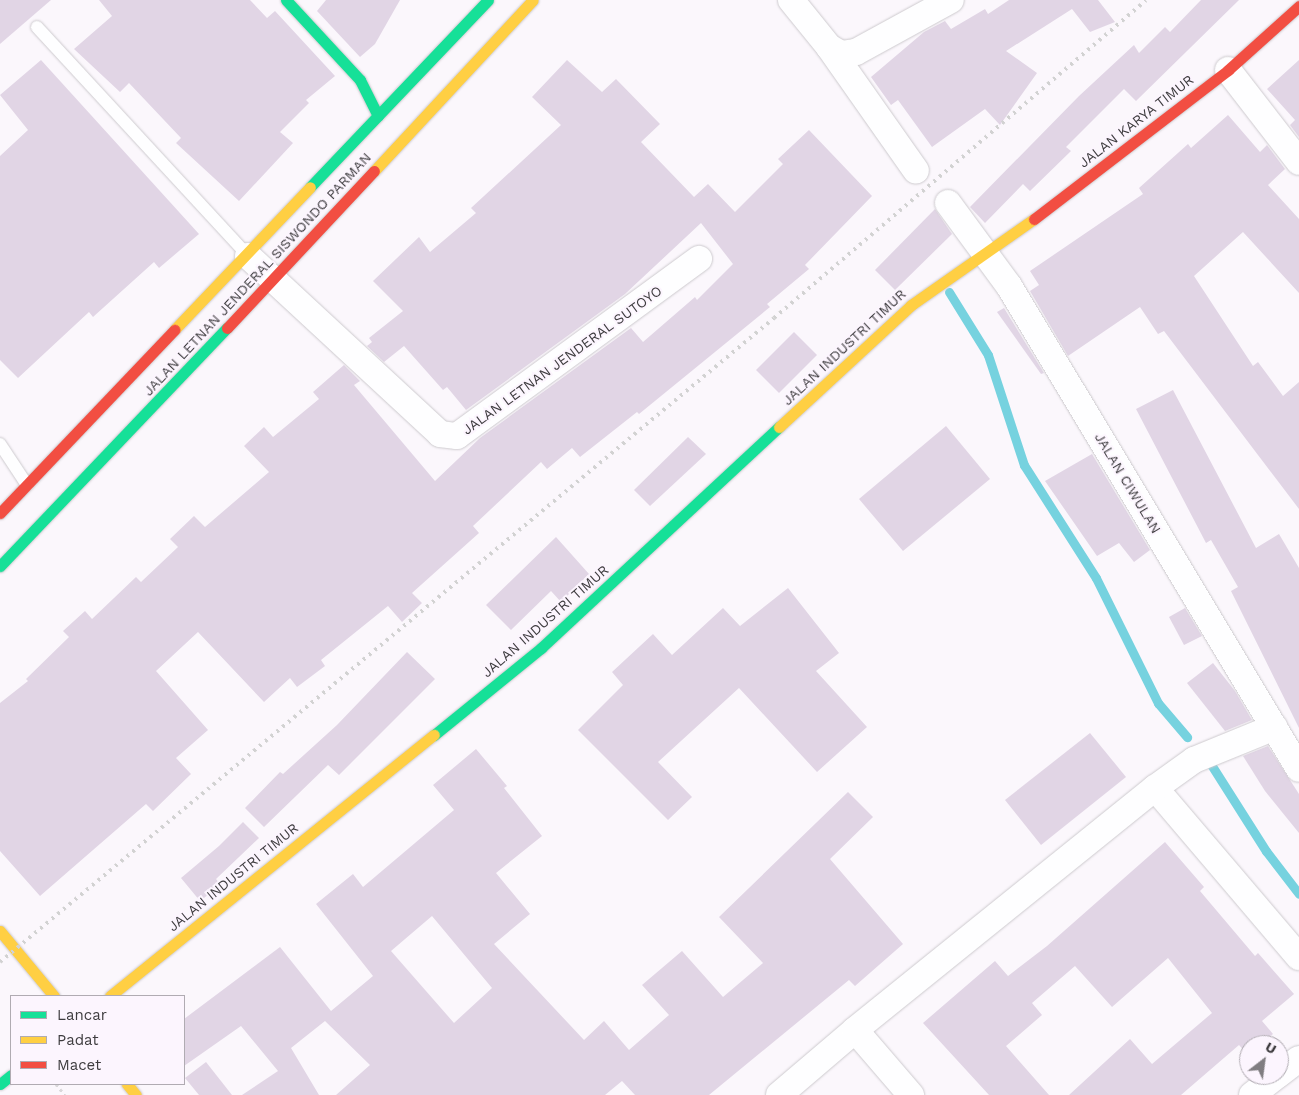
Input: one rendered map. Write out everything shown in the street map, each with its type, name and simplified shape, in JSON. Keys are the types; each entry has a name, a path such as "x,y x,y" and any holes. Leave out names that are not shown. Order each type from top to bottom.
{"street":[{"path":"286,0 360,80 378,116"},
{"name":"JALAN LETNAN JENDERAL SISWONDO PARMAN","path":"0,513 153,360 378,116 488,0"},
{"name":"JALAN LETNAN JENDERAL SISWONDO PARMAN","path":"0,566 171,380 273,280 533,0"},
{"path":"790,0 829,47 916,171"},
{"path":"829,47 841,54 856,52 951,0"},
{"name":"JALAN KARYA TIMUR","path":"988,254 1228,70 1299,6"},
{"path":"1228,70 1299,162"},
{"name":"JALAN CIWULAN","path":"948,203 988,254 1299,769"},
{"name":"JALAN INDUSTRI TIMUR","path":"111,995 541,648 927,292 988,254"},
{"name":"JALAN LETNAN JENDERAL SUTOYO","path":"248,256 440,434 458,436 699,259"},
{"path":"779,1095 855,1030 1155,788 1194,760 1275,727"},
{"path":"1155,788 1299,957"},
{"path":"0,931 53,995"},
{"path":"855,1030 911,1095"},
{"path":"0,1084 10,1076"},
{"path":"128,1085 136,1095"},
{"path":"1252,1095 1264,1085"}],"lane":[{"path":"37,27 248,256"},
{"path":"0,444 27,484"}],"path":[{"path":"57,1085 65,1095"}],"building":[{"path":"0,0 51,0 0,44"},
{"path":"99,0 250,0 267,18 275,11 335,76 306,100 309,103 280,132 293,143 239,201 176,143 181,138 129,83 120,92 74,49 112,16"},
{"path":"326,0 400,0 375,44 360,57 317,11"},
{"path":"1009,0 1098,0 1115,22 1090,32 1072,9 1006,51 1037,73 1000,125 985,109 932,147 898,100 891,105 871,77 924,32 945,21 951,29 985,9 988,14"},
{"path":"1201,0 1239,0 1136,101 1124,89 1066,147 1071,151 1030,191 1023,184 985,223 970,207 1079,96 1134,45 1139,53 1165,27 1170,32"},
{"path":"41,60 199,234 159,268 154,262 93,317 89,312 18,378 0,360 0,156 28,130 0,95"},
{"path":"567,60 602,92 616,79 660,124 641,142 694,197 708,184 735,212 783,164 778,159 809,130 872,196 805,265 809,269 767,304 770,307 639,414 637,412 580,457 572,448 547,469 541,462 473,526 479,533 412,593 422,603 402,622 388,606 321,660 325,666 297,687 290,678 264,702 198,632 156,671 208,730 176,758 191,774 153,811 146,804 40,896 0,851 0,703 28,681 26,679 69,637 63,631 85,611 92,619 136,577 141,582 178,547 170,539 194,516 205,527 269,472 244,446 264,427 273,437 319,399 313,392 344,365 360,381 354,385 435,481 480,438 631,328 643,342 695,297 697,300 733,264 701,223 625,294 466,410 447,387 443,390 404,346 384,362 367,346 372,342 369,338 403,311 373,281 419,237 430,252 476,213 471,208 561,125 532,97"},
{"path":"1299,60 1299,137 1290,125 1295,120 1267,89"},
{"path":"1228,115 1260,152 1267,145 1285,169 1268,185 1299,219 1299,293 1243,232 1194,276 1253,366 1258,362 1283,396 1299,382 1299,509 1164,331 1158,334 1140,307 1068,356 1030,291 1039,285 1030,271 1143,194 1139,188 1188,144 1191,148"},
{"path":"935,209 952,234 895,290 875,270"},
{"path":"1004,308 1044,373 1041,374 997,312"},
{"path":"794,332 817,355 779,393 756,370"},
{"path":"1173,390 1256,548 1279,534 1299,568 1299,728 1231,591 1238,587 1211,540 1206,543 1136,409"},
{"path":"946,426 990,479 903,551 859,499"},
{"path":"688,437 706,454 650,506 634,490"},
{"path":"1092,454 1150,550 1134,562 1119,543 1097,556 1045,481"},
{"path":"556,537 589,574 561,602 551,591 511,630 486,605"},
{"path":"788,588 839,653 816,671 867,727 817,772 739,688 658,762 692,797 668,820 578,730 623,685 612,672 653,634 672,655 723,608 740,626"},
{"path":"1185,608 1202,636 1184,645 1169,617"},
{"path":"407,652 435,679 339,775 328,765 264,827 245,808 280,772 283,774 337,725"},
{"path":"1213,663 1235,691 1252,720 1225,731 1187,683"},
{"path":"1090,733 1126,777 1041,845 1005,800"},
{"path":"1268,746 1299,794 1299,833 1265,791 1243,756"},
{"path":"476,749 507,786 504,788 542,836 496,873 530,914 494,944 584,1040 604,1021 629,1050 669,1015 642,985 682,951 723,997 763,963 719,917 848,792 873,817 830,859 903,944 855,986 849,980 709,1095 635,1095 622,1081 605,1095 336,1095 370,1065 325,1021 291,1048 319,1095 242,1095 278,1071 241,1026 185,1065 185,1018 280,947 331,1011 373,976 316,904 353,874 363,887 454,810 433,785","holes":["432,916 492,988 454,1023 391,951"]},
{"path":"243,822 259,838 216,879 221,885 200,901 181,878 219,846"},
{"path":"1165,842 1204,887 1200,891 1255,956 1258,953 1294,994 1262,1021 1273,1034 1239,1035 1239,1045 1181,1095 1069,1095 1130,1039 1152,1064 1212,1013 1168,958 1112,1007 1075,966 1032,1003 1042,1015 1006,1046 1049,1095 989,1095 923,1023 995,961 1008,976 1047,946"},
{"path":"206,1062 232,1095 199,1095 185,1078"}],"waterway":[{"path":"949,292 988,355 1024,465 1096,578 1158,703 1187,737"},
{"path":"1212,766 1266,851 1299,894"}],"railway":[{"path":"0,962 774,318 1146,0"}],"traffic: fast":[{"path":"286,0 360,80 378,116"},
{"path":"310,187 488,0"},
{"path":"0,566 227,328"},
{"path":"434,735 541,648 779,427"},
{"path":"0,1084 10,1076"}],"traffic: slow":[{"path":"374,171 533,0"},
{"path":"174,330 310,187"},
{"path":"779,427 911,305 1034,219"},
{"path":"111,995 434,735"},
{"path":"0,931 53,995"},
{"path":"128,1085 136,1095"}],"traffic: jam":[{"path":"1034,219 1228,70 1299,6"},
{"path":"227,328 374,171"},
{"path":"0,513 174,330"}]}
